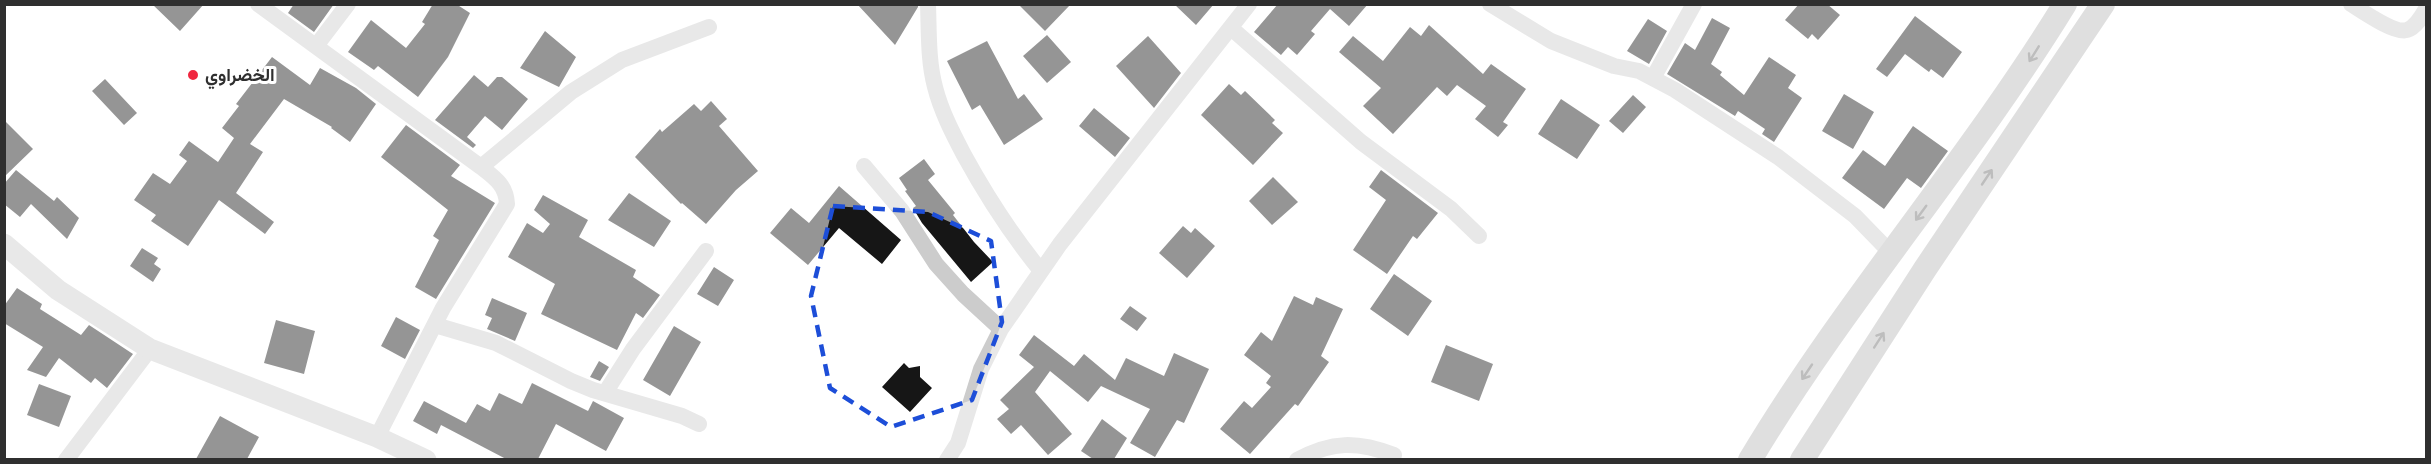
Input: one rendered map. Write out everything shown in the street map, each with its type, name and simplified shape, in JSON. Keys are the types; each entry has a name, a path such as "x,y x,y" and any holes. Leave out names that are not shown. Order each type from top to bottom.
{"main road":[{"path":"1750,459 1818,356 2023,71 2065,4"},
{"path":"1802,459 1925,269 2103,4"}],"street":[{"path":"258,4 481,167 502,184 507,193 507,204 435,325 377,437"},
{"path":"316,46 348,4"},
{"path":"928,4 934,86 942,109 988,199 1014,238 1041,271"},
{"path":"947,459 958,443 981,369 1001,329 1060,244 1249,4"},
{"path":"1490,4 1551,41 1614,66 1639,71 1653,78 1778,157 1855,216 1891,253"},
{"path":"1653,78 1694,4"},
{"path":"2351,4 2396,30 2406,31 2415,25 2427,9"},
{"path":"481,167 571,92 622,60 709,27"},
{"path":"1231,28 1361,142 1451,209 1479,236"},
{"path":"864,166 903,211 936,264 963,294 1001,329"},
{"path":"4,244 58,290 150,349 377,437 426,459"},
{"path":"605,393 633,349 706,251"},
{"path":"435,325 496,343 571,381 682,416 699,424"},
{"path":"66,459 150,349"},
{"path":"1297,459 1310,453 1347,444 1368,446 1394,455"}],"highlighted area":[{"path":"833,206 928,212 991,241 1002,322 972,400 891,427 830,388 811,296"}],"building":[{"path":"152,4 204,4 180,31"},
{"path":"294,4 334,4 314,32 288,13"},
{"path":"433,4 456,4 470,13 448,57 418,97 378,66 374,70 348,52 371,20 406,48 425,24 422,22"},
{"path":"857,4 918,4 918,7 895,45"},
{"path":"1018,4 1071,4 1045,31"},
{"path":"1174,4 1214,4 1196,25"},
{"path":"1278,4 1368,4 1349,26 1330,9 1311,31 1315,34 1297,55 1288,47 1281,55 1254,32"},
{"path":"1799,4 1827,4 1840,15 1818,40 1812,34 1808,39 1785,20"},
{"path":"1915,16 1962,52 1943,78 1931,69 1929,72 1905,54 1887,77 1876,69"},
{"path":"1712,18 1730,28 1711,64 1722,72 1720,75 1744,95 1769,57 1796,75 1788,88 1802,98 1774,142 1762,134 1765,129 1738,111 1735,116 1667,74 1685,43 1695,50"},
{"path":"1648,19 1667,31 1649,64 1627,51"},
{"path":"1429,25 1483,74 1491,64 1526,89 1503,122 1508,125 1498,137 1475,119 1486,106 1457,85 1447,96 1437,87 1393,134 1363,106 1381,88 1339,52 1353,36 1383,61 1410,27 1421,36"},
{"path":"545,31 576,57 559,87 520,68"},
{"path":"1047,35 1071,62 1047,83 1023,56"},
{"path":"1148,36 1181,73 1154,108 1116,66"},
{"path":"987,41 1018,99 1024,94 1043,119 1004,145 980,105 972,110 947,61"},
{"path":"272,57 310,85 320,68 356,88 376,104 350,142 332,127 284,99 250,144 263,152 236,193 274,222 265,234 219,200 188,246 151,221 156,215 134,200 153,173 170,184 187,161 179,155 189,141 218,162 234,138 222,128 239,106 236,104"},
{"path":"474,75 488,87 497,77 502,77 528,99 502,130 485,116 467,137 476,145 473,148 435,120"},
{"path":"105,79 137,113 124,125 92,91"},
{"path":"1229,84 1241,95 1245,91 1275,120 1272,123 1283,133 1253,165 1201,115"},
{"path":"1844,94 1874,112 1853,149 1822,131"},
{"path":"1633,95 1646,107 1623,133 1609,121"},
{"path":"1561,99 1600,125 1577,159 1538,134"},
{"path":"711,101 727,119 719,126 758,171 736,190 706,224 681,204 635,157 660,129 662,132 694,104 701,111"},
{"path":"1094,108 1130,138 1115,157 1079,126"},
{"path":"4,120 33,149 4,177"},
{"path":"406,125 460,165 451,176 495,203 436,299 415,287 439,240 433,236 448,210 381,157"},
{"path":"1913,126 1948,151 1921,188 1907,178 1884,209 1842,178 1863,150 1885,166"},
{"path":"924,159 935,174 928,180 955,213 953,215 974,242 993,262 971,282 922,223 913,208 916,206 899,178"},
{"path":"16,170 54,201 57,197 79,218 67,239 31,204 20,217 4,204 4,184"},
{"path":"1381,170 1438,213 1417,239 1413,236 1387,274 1353,250 1386,200 1369,187"},
{"path":"1273,177 1298,202 1272,225 1249,201"},
{"path":"839,186 901,240 882,264 839,228 808,265 770,233 791,208 809,223"},
{"path":"629,193 671,221 654,247 608,220"},
{"path":"543,195 588,220 579,237 636,270 633,277 660,295 643,318 636,313 617,350 541,314 555,284 508,257 527,223 543,233 550,224 534,210"},
{"path":"1183,226 1191,233 1195,228 1215,246 1187,278 1159,253"},
{"path":"142,248 158,258 154,264 161,269 153,282 130,266"},
{"path":"714,267 734,280 718,306 697,294"},
{"path":"1394,274 1432,301 1408,336 1370,309"},
{"path":"17,288 42,304 40,309 81,335 89,325 133,354 107,388 95,378 91,383 59,358 46,377 27,370 43,347 4,323 4,306"},
{"path":"1294,296 1313,305 1316,297 1343,309 1321,356 1329,362 1298,406 1295,404 1250,454 1220,429 1244,401 1252,408 1271,387 1266,383 1271,376 1244,355 1261,332 1272,341"},
{"path":"492,298 527,313 515,341 487,329 492,318 485,315"},
{"path":"1130,306 1147,318 1137,331 1120,319"},
{"path":"396,317 420,330 405,359 381,346"},
{"path":"276,320 315,331 304,374 264,363"},
{"path":"674,326 701,342 670,396 643,380"},
{"path":"1034,335 1074,366 1084,354 1115,380 1126,358 1164,376 1174,353 1209,369 1184,423 1177,420 1155,457 1130,443 1150,409 1101,386 1088,402 1050,371 1035,392 1072,434 1048,455 1021,425 1011,434 997,419 1009,409 1000,400 1034,367 1019,355"},
{"path":"1446,345 1493,364 1479,401 1431,382"},
{"path":"599,361 609,367 600,381 590,377"},
{"path":"904,363 909,368 920,366 920,377 932,388 910,412 882,387"},
{"path":"532,383 588,411 593,401 624,418 606,451 556,424 538,459 506,459 441,425 437,434 413,421 424,401 466,423 477,404 490,411 499,393 522,404"},
{"path":"39,384 71,396 59,427 27,415"},
{"path":"220,416 259,437 247,459 196,459"},
{"path":"1102,419 1127,438 1114,459 1093,459 1081,451"}],"place":[{"name":"الخضراوي","path":"193,75"}]}
